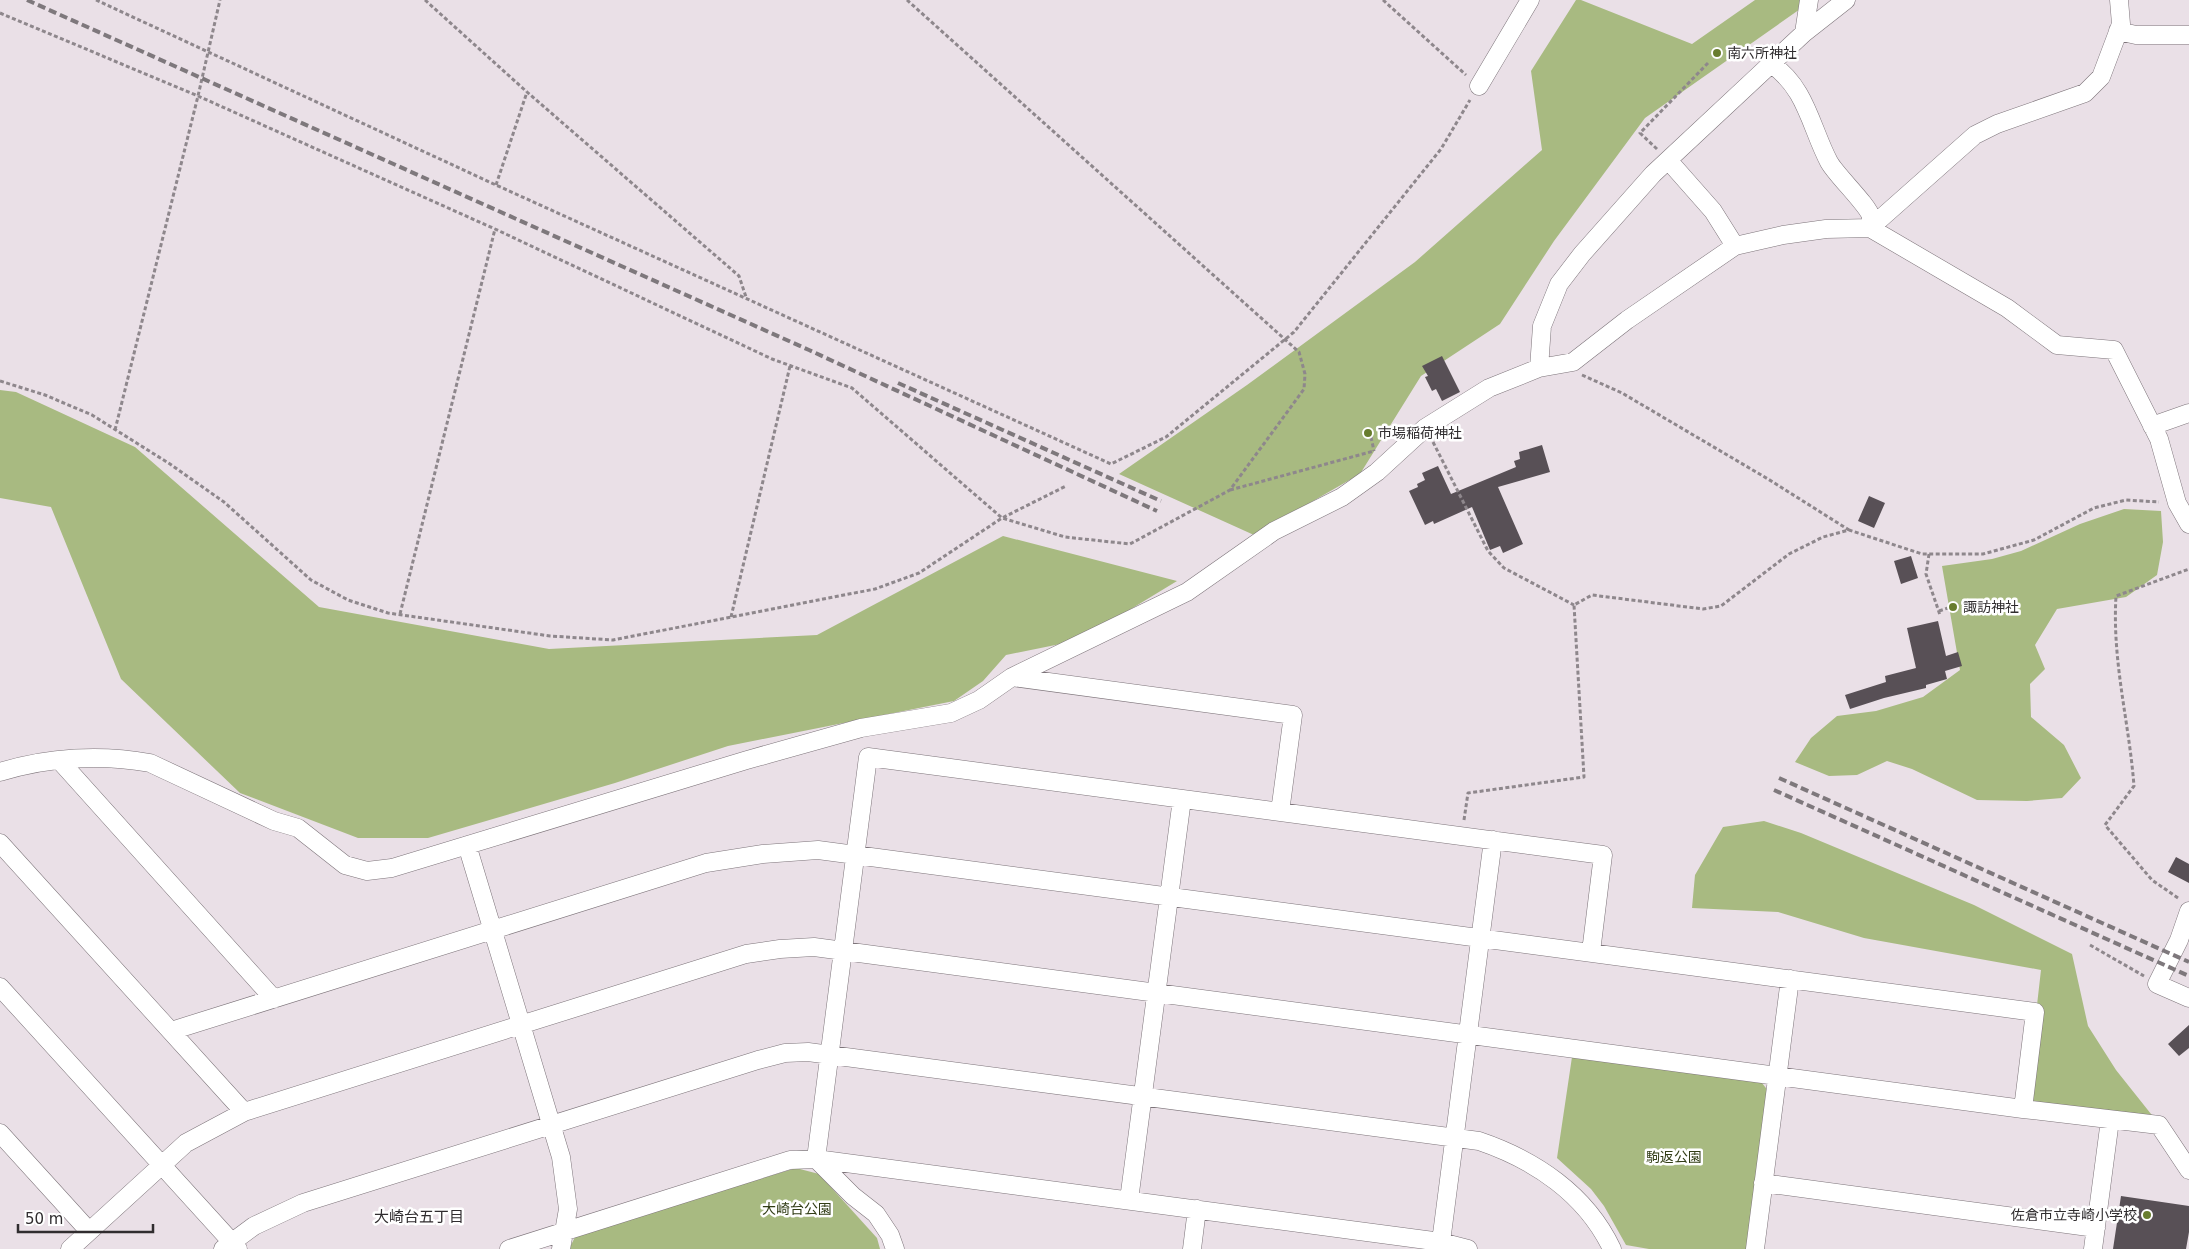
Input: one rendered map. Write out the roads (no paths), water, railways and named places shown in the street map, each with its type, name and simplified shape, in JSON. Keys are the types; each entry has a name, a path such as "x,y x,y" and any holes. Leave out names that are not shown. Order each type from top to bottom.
{"street":[{"path":"1479,86 1530,0"},
{"path":"1804,33 1809,0"},
{"path":"1539,368 1542,326 1559,284 1582,254 1653,174 1804,33 1846,0"},
{"path":"1870,228 1975,135 1997,124 2085,93 2100,77 2121,24 2119,0"},
{"path":"2118,31 2136,35 2189,36"},
{"path":"1771,64 1781,70 1802,99 1814,123 1829,162 1870,215 1870,228"},
{"path":"1668,160 1712,210 1735,246"},
{"path":"0,772 24,766 95,757 128,759 150,763 274,821 298,828 345,865 367,871 392,868 738,763 851,731 951,713 980,700 1012,678 1187,592 1274,531 1342,497 1377,472 1425,428 1489,388 1539,368 1573,362 1626,320 1735,246 1783,235 1826,229 1870,228 2007,308 2057,345 2114,350 2159,439 2177,503 2189,524"},
{"path":"2152,426 2189,413"},
{"path":"1012,678 1293,715 1280,812"},
{"path":"816,1158 868,757 1604,855 1591,952"},
{"path":"60,761 274,998"},
{"path":"1129,1200 1182,799"},
{"path":"1441,1242 1493,840"},
{"path":"0,843 244,1112"},
{"path":"466,845 561,1157 566,1181 568,1209 562,1240"},
{"path":"170,1031 706,863 789,851 818,850 2035,1012 2023,1109"},
{"path":"2185,906 2179,940 2157,984 2189,998"},
{"path":"70,1249 186,1143 244,1112 746,954 814,947 2023,1109 2159,1125 2189,1170"},
{"path":"1755,1249 1790,979"},
{"path":"0,986 162,1165 231,1247 261,1222 303,1203 785,1053 808,1052 1480,1141 1530,1162 1562,1186 1589,1212 1612,1249"},
{"path":"2093,1249 2110,1120"},
{"path":"0,1132 90,1231"},
{"path":"816,1158 852,1196 876,1214 890,1234 895,1249"},
{"path":"509,1249 562,1240 790,1160 816,1158 1441,1242 1468,1249"},
{"path":"1763,1183 2096,1228"},
{"path":"1192,1249 1197,1209"}],"railway":[{"path":"27,0 809,350 1157,511"},
{"path":"898,383 1161,501"},
{"path":"1779,778 2189,962"},
{"path":"1774,790 2189,976"}],"place":[{"name":"南六所神社","path":"1717,53"},
{"name":"市場稲荷神社","path":"1368,433"},
{"name":"諏訪神社","path":"1953,607"},
{"name":"佐倉市立寺崎小学校","path":"2147,1215"}],"district":[{"name":"大崎台五丁目","path":"419,1217"}],"park label":[{"name":"駒返公園","path":"1674,1157"},
{"name":"大崎台公園","path":"797,1209"}]}
